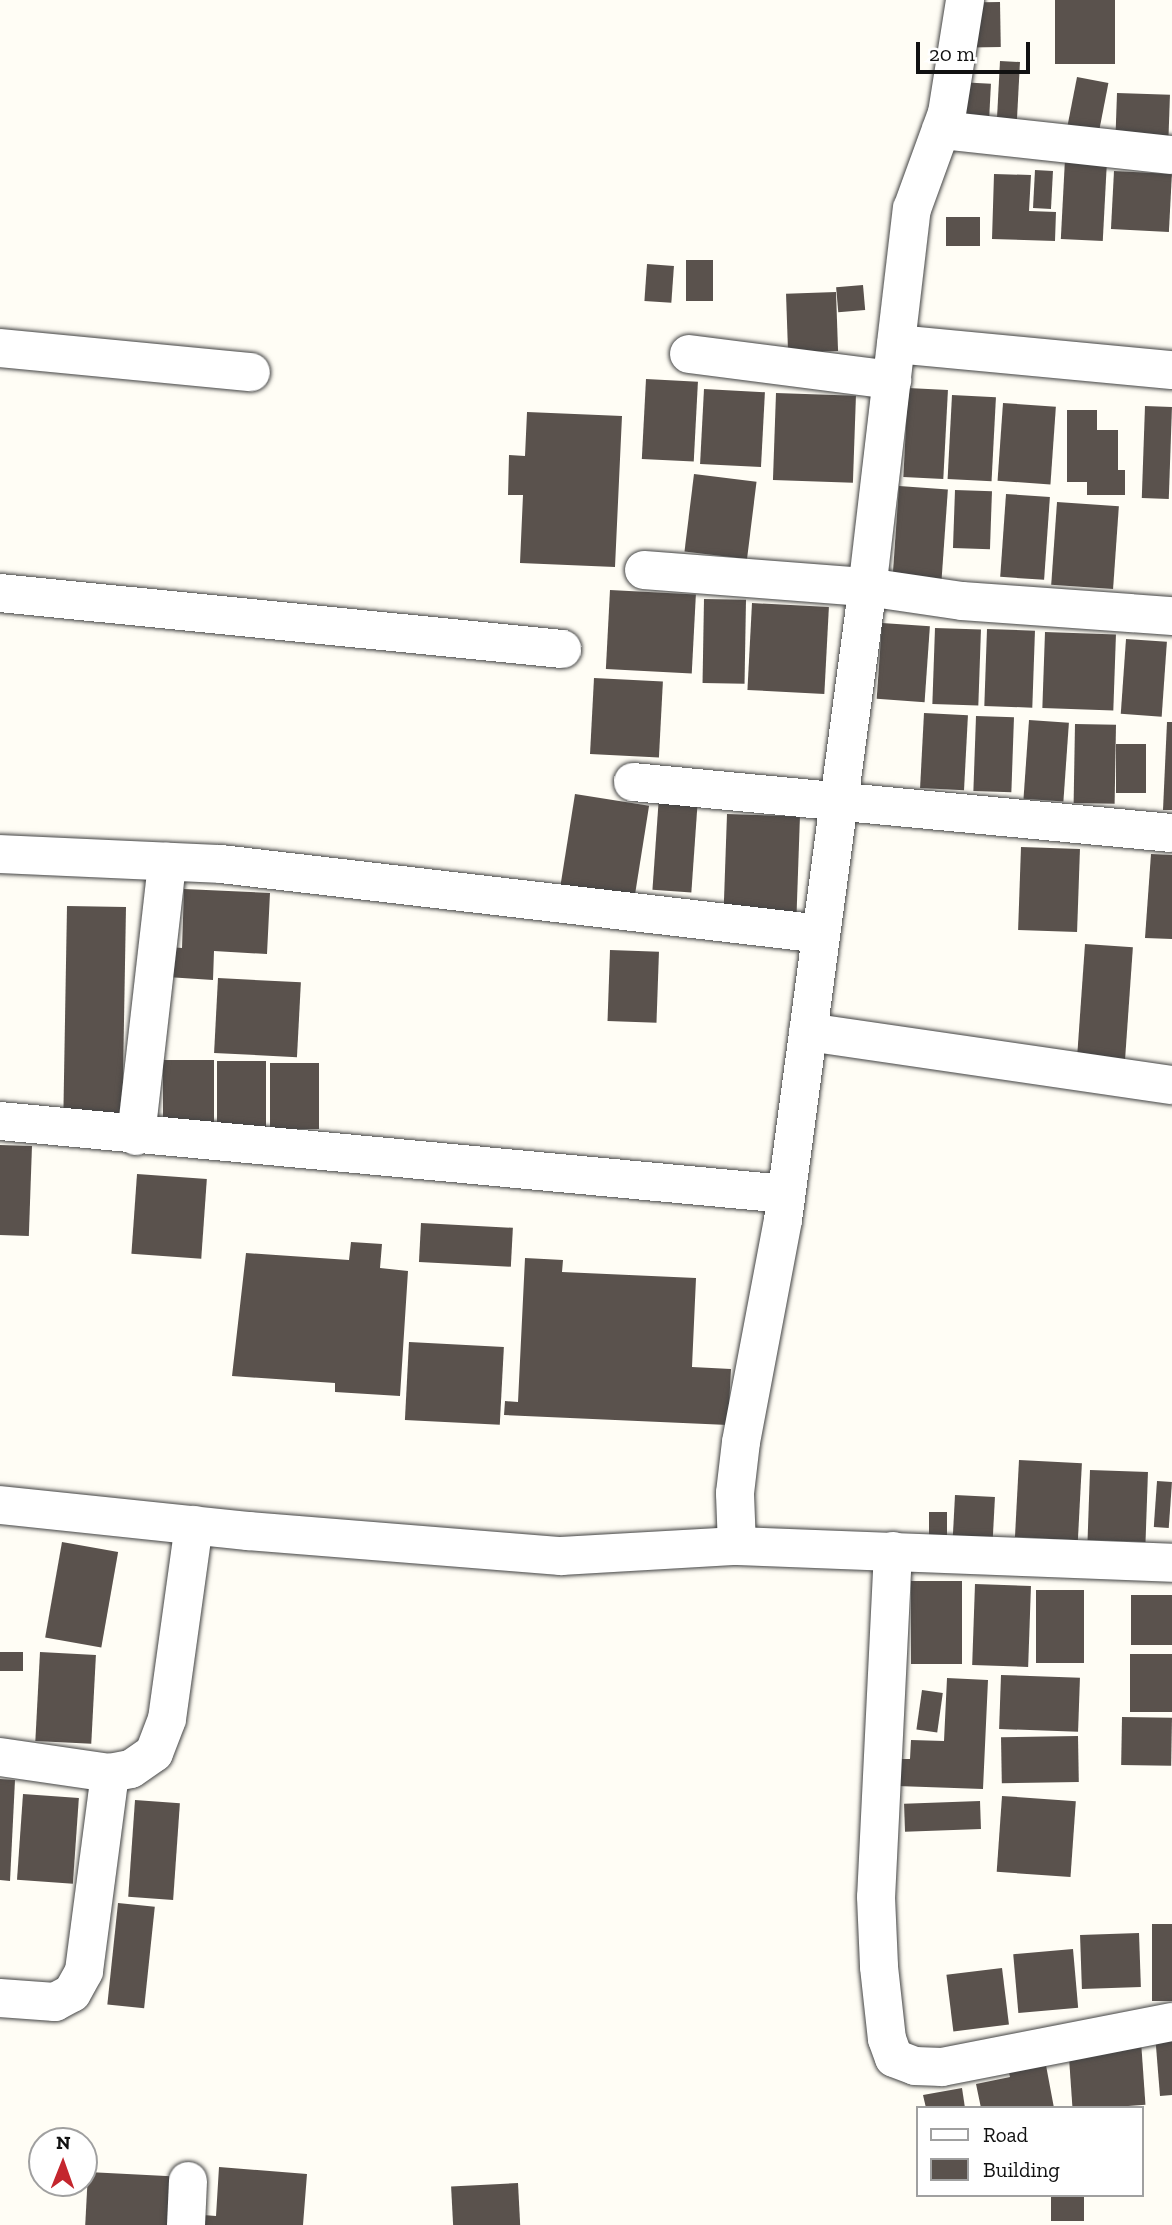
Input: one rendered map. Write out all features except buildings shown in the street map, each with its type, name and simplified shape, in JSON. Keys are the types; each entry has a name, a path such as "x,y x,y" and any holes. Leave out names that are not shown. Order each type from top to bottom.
{"street":[{"path":"737,1546 735,1493 741,1442 786,1194 867,587 912,209 941,130 965,0"},
{"path":"941,130 1172,155"},
{"path":"0,348 251,372"},
{"path":"689,354 1172,370"},
{"path":"644,570 867,587 962,601 1172,616"},
{"path":"0,593 562,649"},
{"path":"633,782 839,804 1172,833"},
{"path":"0,854 221,864 821,934"},
{"path":"136,1136 167,862"},
{"path":"808,1032 1172,1085"},
{"path":"0,1121 136,1136 786,1194"},
{"path":"0,1505 194,1525 561,1556 737,1546 1172,1563"},
{"path":"0,1757 110,1773 131,1769 155,1753 167,1719 194,1525"},
{"path":"893,1552 876,1897 878,1967 887,2039 894,2058 915,2066 942,2067 1172,2022"},
{"path":"0,1998 55,2002 72,1993 85,1971 110,1773"},
{"path":"186,2225 188,2181"}]}
